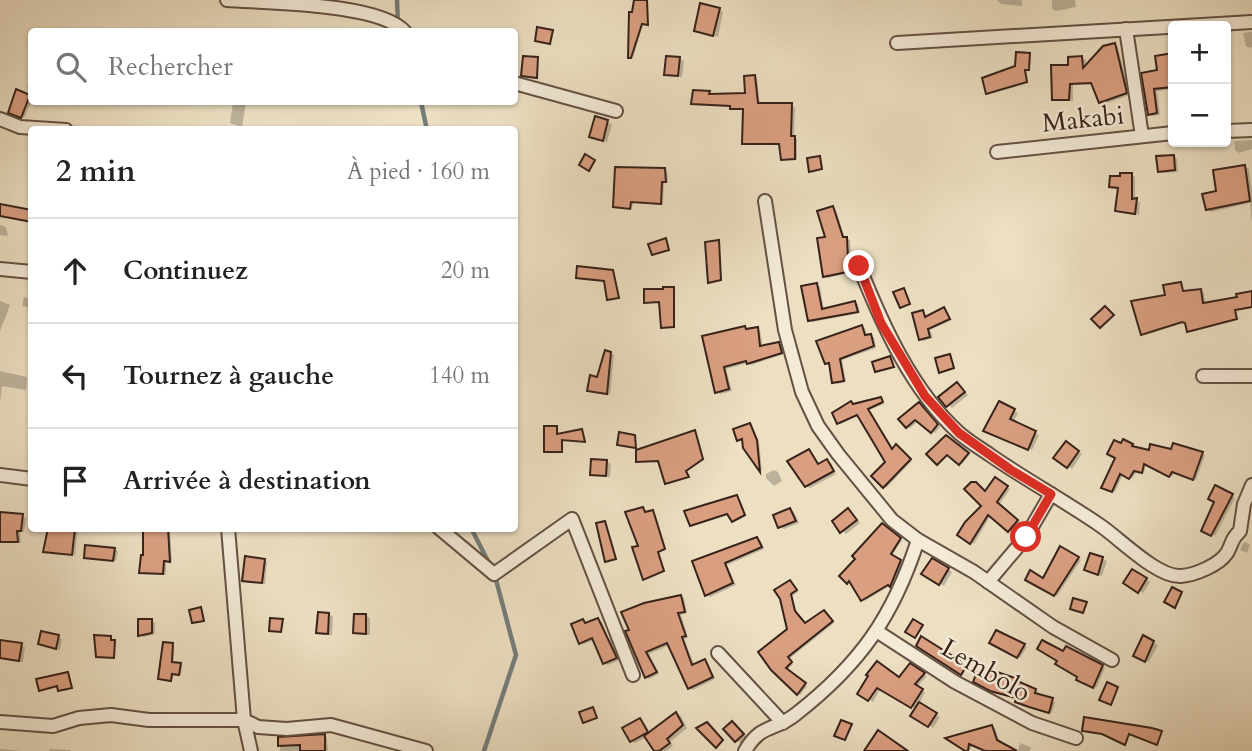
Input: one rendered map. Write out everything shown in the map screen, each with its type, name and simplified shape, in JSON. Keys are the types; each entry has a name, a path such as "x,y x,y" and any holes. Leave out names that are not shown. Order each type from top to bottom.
{"street":[{"path":"227,0 356,10 398,24 402,28"},
{"path":"897,43 1252,22"},
{"path":"1126,29 1142,136"},
{"path":"518,84 616,111"},
{"path":"0,119 28,128"},
{"path":"1231,131 1252,130"},
{"name":"Makabi","path":"997,152 1168,133"},
{"path":"765,201 785,330 802,392 818,426 838,454 892,520 918,540 954,559 1053,627 1112,660"},
{"path":"859,266 881,323 925,396 959,433 1011,470 1102,527 1166,574 1180,576 1209,567 1227,554 1231,539 1240,531 1244,505 1252,485"},
{"path":"0,269 28,272"},
{"path":"1203,376 1252,376"},
{"path":"0,475 28,478"},
{"path":"988,582 1026,537 1051,494"},
{"path":"444,532 494,573 572,519 634,675"},
{"path":"228,532 244,720 251,751"},
{"path":"745,751 752,739 764,729 783,723 795,715 846,670 878,632 905,580 918,540"},
{"name":"Lembolo","path":"878,632 977,694 1032,723 1076,738"},
{"path":"718,653 783,723"},
{"path":"0,722 53,726 79,718 111,715 149,720 244,720 258,727 288,729 331,725 426,751"}],"building":[{"path":"634,0 647,0 648,25 642,24 631,58 628,58 629,12 632,12"},
{"path":"700,3 720,8 713,36 694,31"},
{"path":"537,27 553,30 550,44 535,41"},
{"path":"1115,43 1127,93 1099,103 1091,83 1070,84 1069,100 1052,100 1051,65 1068,65 1068,57 1082,56 1083,68 1103,46"},
{"path":"1016,52 1030,53 1029,70 1025,70 1027,82 986,94 982,78 1015,66"},
{"path":"1168,54 1168,88 1154,89 1157,113 1148,115 1141,73 1157,70 1155,56"},
{"path":"523,56 538,57 537,78 521,76"},
{"path":"666,56 680,57 678,76 664,75"},
{"path":"755,75 758,103 792,103 791,136 795,136 795,159 781,160 779,144 742,144 743,109 691,104 693,90 710,91 709,94 745,93 744,76"},
{"path":"16,89 28,94 21,118 8,113"},
{"path":"595,116 608,120 603,141 589,137"},
{"path":"585,154 595,160 589,171 579,165"},
{"path":"1174,155 1175,170 1158,172 1156,156"},
{"path":"820,156 822,169 809,172 807,158"},
{"path":"1245,165 1250,201 1206,210 1202,194 1216,191 1213,170"},
{"path":"615,167 665,168 666,182 662,182 661,204 631,202 630,209 613,207"},
{"path":"1120,173 1132,173 1132,199 1137,198 1135,214 1115,211 1118,188 1109,187 1110,176 1120,176"},
{"path":"0,204 28,209 28,221 0,216"},
{"path":"833,206 843,237 847,237 848,259 851,259 852,271 823,277 817,238 825,237 817,211"},
{"path":"666,238 669,250 652,255 648,244"},
{"path":"719,240 721,280 708,283 705,242"},
{"path":"577,266 613,270 619,298 607,300 604,281 576,278"},
{"path":"1181,282 1183,291 1201,289 1203,303 1237,297 1236,294 1252,291 1252,307 1235,310 1237,319 1187,332 1185,323 1182,322 1141,335 1131,301 1165,295 1163,285"},
{"path":"817,283 822,309 855,301 858,312 808,321 801,286"},
{"path":"674,287 674,327 661,328 659,302 644,303 644,289"},
{"path":"904,288 910,304 900,308 893,292"},
{"path":"1105,306 1114,315 1100,328 1091,319"},
{"path":"944,307 950,319 928,329 930,337 919,340 912,313 923,310 925,317"},
{"path":"862,325 865,335 871,334 874,346 840,359 844,381 832,383 829,363 825,364 816,341"},
{"path":"745,326 746,329 758,327 760,346 779,342 782,353 747,364 746,361 724,367 729,389 715,393 702,336"},
{"path":"605,350 611,352 607,394 587,391 590,375 597,377"},
{"path":"950,354 954,368 939,373 935,358"},
{"path":"890,356 894,367 875,372 872,362"},
{"path":"957,382 965,392 946,407 938,397"},
{"path":"881,397 883,402 868,409 892,449 896,444 911,459 883,488 871,476 885,462 857,415 837,424 832,413 851,401 853,404"},
{"path":"999,401 1015,409 1010,419 1036,431 1028,450 983,431"},
{"path":"919,402 938,424 931,433 915,420 906,428 898,419"},
{"path":"750,423 757,440 760,472 743,448 742,439 737,441 733,429"},
{"path":"544,426 557,426 557,434 582,429 585,442 562,440 562,452 544,452"},
{"path":"695,430 703,459 686,471 689,477 665,484 658,461 636,462 636,450"},
{"path":"619,432 635,435 636,448 617,445"},
{"path":"946,435 969,453 959,465 947,455 937,465 926,454"},
{"path":"1123,439 1133,444 1132,446 1149,450 1150,444 1171,449 1173,443 1203,452 1193,480 1172,472 1169,477 1144,464 1142,473 1134,471 1129,479 1120,474 1112,492 1101,488 1115,458 1107,454 1114,440 1121,443"},
{"path":"1066,441 1079,451 1067,468 1053,458"},
{"path":"809,449 818,464 827,459 834,471 805,487 787,461"},
{"path":"591,459 607,460 606,476 590,475"},
{"path":"995,477 1008,486 997,502 1018,520 1008,532 988,515 970,544 957,535 965,522 981,506 964,489 971,482 976,482 985,491"},
{"path":"1215,485 1233,494 1211,536 1201,531 1214,502 1208,499"},
{"path":"737,495 745,515 732,522 727,514 690,526 684,511"},
{"path":"643,507 645,512 653,510 665,549 658,552 664,571 643,580 632,547 638,546 625,512"},
{"path":"790,508 796,521 778,528 773,515"},
{"path":"848,508 857,520 840,533 832,521"},
{"path":"0,512 23,514 21,531 17,531 18,542 0,542"},
{"path":"605,521 616,559 605,562 596,523"},
{"path":"882,523 901,538 891,554 901,560 890,587 888,585 861,601 849,581 847,584 839,576 855,559 852,556"},
{"path":"47,532 75,532 72,555 43,552"},
{"path":"143,532 168,532 170,562 164,561 163,574 139,573 143,555"},
{"path":"757,537 762,547 725,563 733,583 705,596 692,561"},
{"path":"85,545 115,548 113,561 84,558"},
{"path":"1060,546 1079,557 1054,596 1025,580 1030,570 1043,578"},
{"path":"1090,553 1103,557 1098,575 1084,570"},
{"path":"245,556 265,559 262,583 242,581"},
{"path":"932,558 949,568 939,585 921,574"},
{"path":"1132,569 1147,578 1138,593 1123,583"},
{"path":"790,580 797,590 791,594 795,611 805,623 824,610 833,621 788,657 792,662 786,668 806,683 797,695 771,670 758,652 787,629 780,599 774,590"},
{"path":"1172,587 1182,592 1175,608 1164,602"},
{"path":"681,595 685,612 678,613 686,636 682,637 692,665 705,659 713,677 688,689 667,643 646,652 657,672 645,678 625,631 629,630 621,612 644,603"},
{"path":"1073,598 1087,602 1083,613 1070,609"},
{"path":"201,607 204,621 192,623 189,610"},
{"path":"318,612 329,613 328,634 316,633"},
{"path":"354,614 366,614 366,634 353,633"},
{"path":"270,618 283,619 281,632 269,631"},
{"path":"598,618 617,658 603,664 592,638 579,644 571,624 583,619 585,623"},
{"path":"138,619 152,619 152,633 138,636"},
{"path":"913,619 923,625 915,638 905,632"},
{"path":"996,630 1025,644 1017,658 989,643"},
{"path":"41,631 59,635 56,649 38,644"},
{"path":"94,635 111,636 111,640 115,640 114,658 96,657"},
{"path":"1143,635 1154,641 1145,662 1133,656"},
{"path":"921,636 967,665 961,675 916,646"},
{"path":"0,640 22,643 19,661 0,658"},
{"path":"1042,640 1063,651 1066,646 1103,665 1093,688 1076,680 1077,677 1055,664 1057,661 1037,649"},
{"path":"163,642 173,643 172,662 181,663 179,675 172,674 171,681 158,679"},
{"path":"877,661 899,677 910,663 925,673 915,684 923,689 911,708 877,688 868,701 857,694 868,676 866,675"},
{"path":"988,669 1015,678 1036,689 1035,693 1053,698 1049,713 1015,702 1016,698 990,691 973,682 977,672 983,676"},
{"path":"68,672 72,688 58,691 57,686 39,691 36,679"},
{"path":"1107,682 1118,687 1111,705 1099,700"},
{"path":"919,702 937,713 928,727 910,716"},
{"path":"593,707 597,718 583,723 579,712"},
{"path":"676,712 683,725 667,739 670,743 659,751 654,751 644,736"},
{"path":"1084,717 1162,731 1157,745 1129,734 1125,745 1102,734 1082,731"},
{"path":"640,718 648,732 630,742 622,728"},
{"path":"841,720 852,724 845,740 834,736"},
{"path":"732,721 744,734 735,742 723,729"},
{"path":"707,722 723,740 716,748 696,728"},
{"path":"992,725 997,740 1017,751 985,751 969,744 968,751 965,751 945,738"},
{"path":"878,730 908,751 864,751"},
{"path":"325,734 325,751 300,751 300,745 278,746 278,737"}],"waterway":[{"path":"397,0 398,24"},
{"path":"422,105 426,126"},
{"path":"473,532 490,565"},
{"path":"484,751 516,655 495,576"}],"route":[{"path":"859,266 881,323 925,396 959,433 1011,470 1051,494 1026,537"}]}
